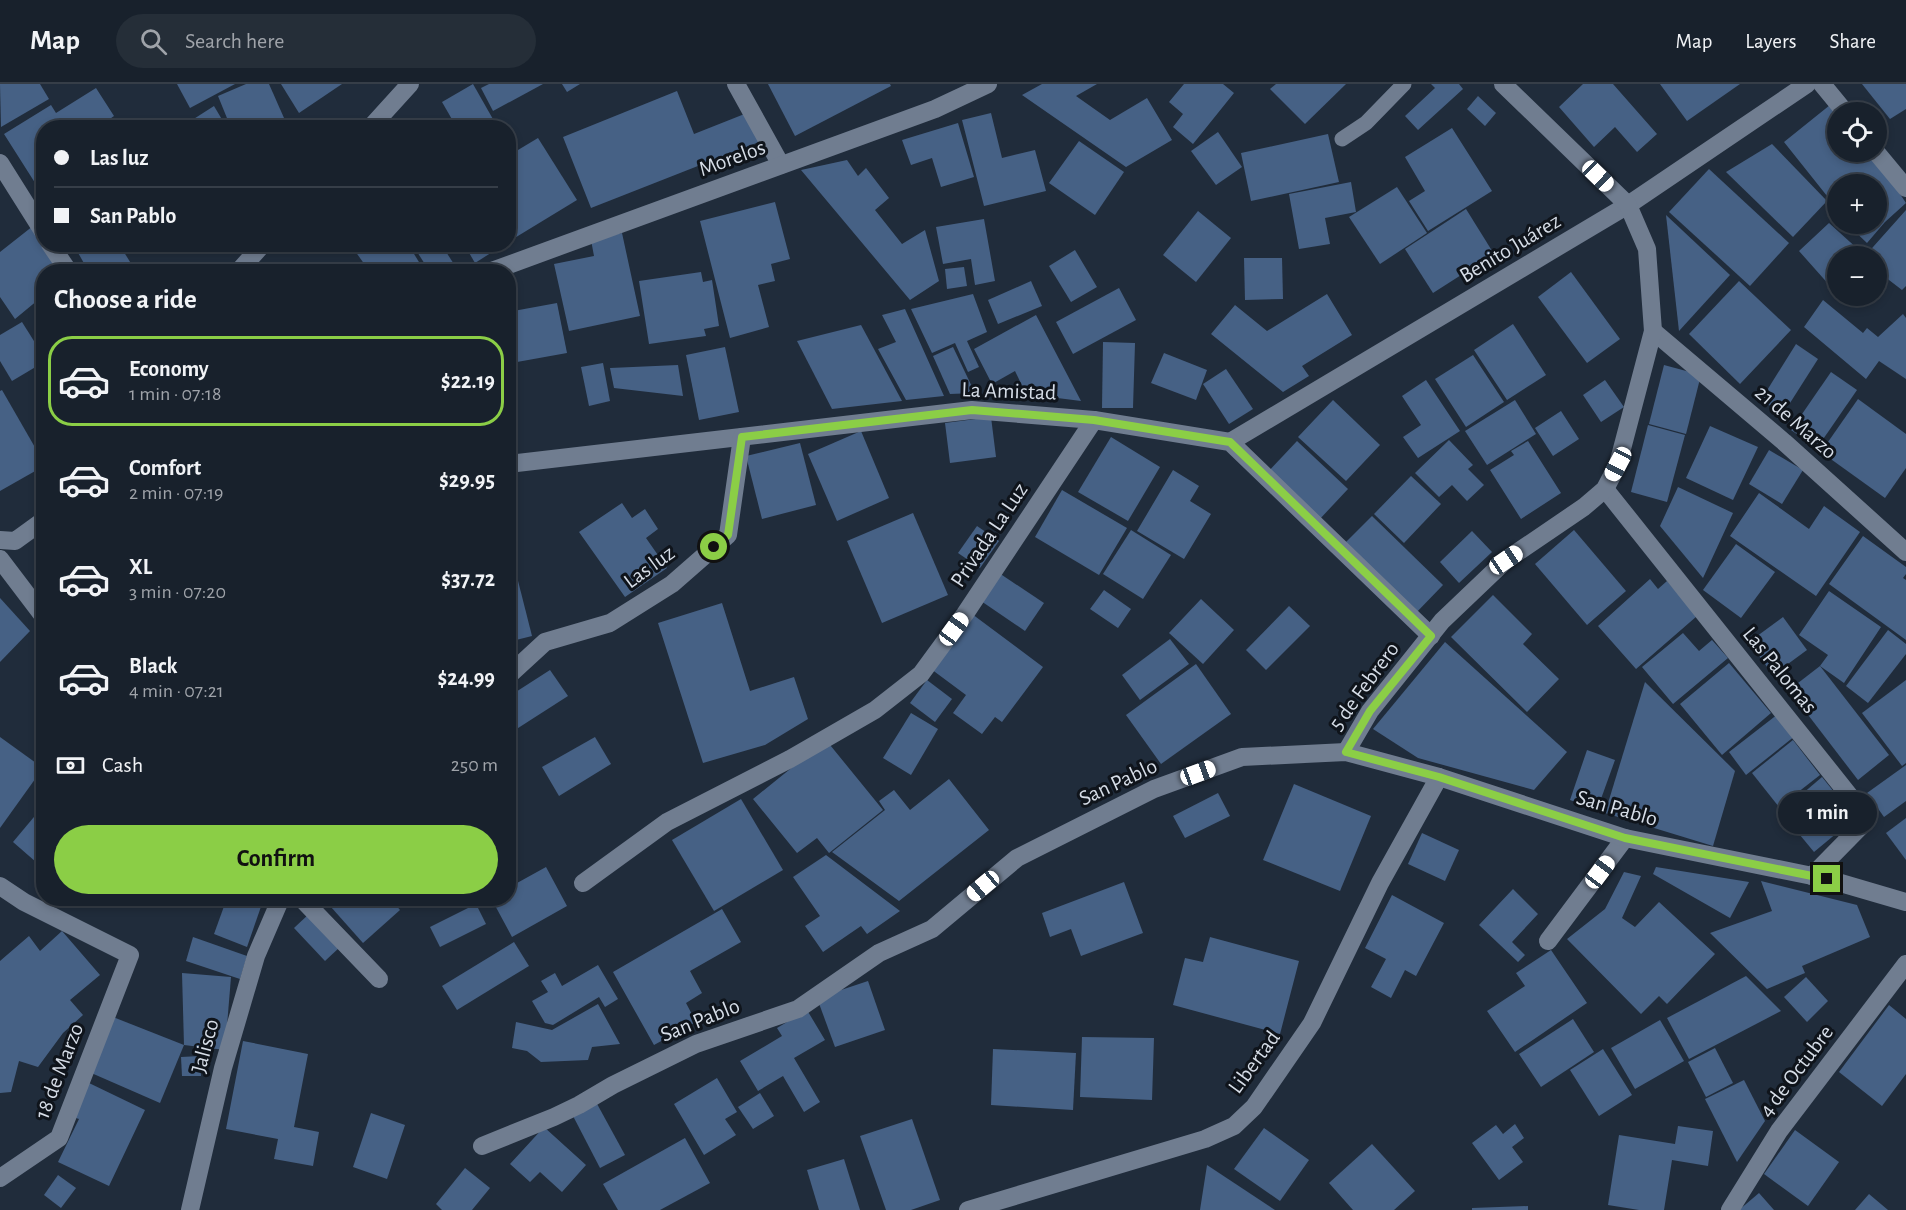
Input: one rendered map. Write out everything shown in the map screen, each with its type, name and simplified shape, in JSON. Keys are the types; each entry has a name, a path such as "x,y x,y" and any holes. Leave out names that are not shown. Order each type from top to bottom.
{"street":[{"path":"377,120 410,84"},
{"path":"736,84 781,165"},
{"name":"Morelos","path":"511,264 935,110 988,84"},
{"path":"1503,84 1628,206"},
{"name":"Benito Juárez","path":"1230,442 1628,206 1807,84"},
{"path":"1822,84 1837,102"},
{"path":"1884,162 1906,188"},
{"path":"0,163 36,220"},
{"name":"5 de Febrero","path":"1346,752 1370,711 1442,621 1506,560 1584,507 1605,489 1618,464 1653,331 1647,249 1628,206"},
{"path":"245,264 256,252"},
{"name":"21 de Marzo","path":"1653,331 1784,442 1906,552"},
{"name":"La Amistad","path":"516,463 972,410 1094,420 1230,442"},
{"name":"Privada La Luz","path":"583,883 667,822 790,759 875,710 921,674 1094,420"},
{"name":"Las luz","path":"516,668 545,642 610,623 672,584 728,535 742,437"},
{"path":"1230,442 1431,636"},
{"name":"Las Palomas","path":"1605,489 1868,819 1812,876"},
{"path":"0,540 15,541 36,526"},
{"path":"0,559 36,606"},
{"name":"San Pablo","path":"482,1146 562,1113 696,1044 798,1008 879,953 932,929 1017,858 1154,789 1242,757 1346,752 1439,777 1625,838 1812,876 1906,902"},
{"name":"Libertad","path":"968,1210 1205,1139 1234,1126 1254,1107 1312,1023 1380,883 1439,777"},
{"path":"1548,941 1625,838"},
{"name":"18 de Marzo","path":"0,886 24,902 130,955 59,1137 0,1178"},
{"name":"Jalisco","path":"190,1210 223,1068 256,956 278,906"},
{"path":"309,906 379,979"},
{"name":"4 de Octubre","path":"1730,1210 1779,1131 1906,964"}],"lane":[{"path":"1342,139 1366,123 1404,84"}],"building":[{"path":"0,84 40,84 49,99 1,127"},
{"path":"177,84 235,84 190,108"},
{"path":"246,84 269,84 284,118 279,120 228,120 218,96"},
{"path":"281,84 342,84 299,113"},
{"path":"473,84 493,120 452,120 442,102"},
{"path":"489,84 543,84 493,111 481,88"},
{"path":"562,84 580,84 567,92"},
{"path":"768,84 890,84 891,86 795,136"},
{"path":"1042,84 1097,84 1076,96 1110,120 1147,98 1172,140 1126,167 1022,95"},
{"path":"1184,84 1223,84 1234,93 1193,144 1173,127 1183,114 1169,102"},
{"path":"1276,84 1346,84 1305,124 1270,89"},
{"path":"1431,84 1459,84 1463,89 1418,130 1405,116 1435,88"},
{"path":"1583,84 1613,84 1657,134 1637,152 1615,127 1594,147 1559,107"},
{"path":"1660,84 1740,84 1687,121"},
{"path":"1862,84 1906,84 1906,109 1890,119 1887,115 1887,102 1876,102"},
{"path":"96,88 114,116 108,120 36,120 36,184 4,134 51,105 56,113"},
{"path":"677,91 694,134 747,113 759,142 591,208 563,137"},
{"path":"1478,96 1496,113 1485,126 1467,109"},
{"path":"214,106 222,120 192,120"},
{"path":"1827,107 1827,162 1879,162 1887,174 1827,174 1827,196 1784,142"},
{"path":"991,113 1002,158 1035,150 1046,191 984,206 962,120"},
{"path":"958,123 974,177 941,187 932,158 911,165 902,140"},
{"path":"1452,128 1492,191 1428,231 1409,201 1425,191 1405,157"},
{"path":"1218,132 1242,167 1216,185 1191,151"},
{"path":"1328,134 1339,182 1251,201 1241,153"},
{"path":"538,138 577,200 516,237 516,151"},
{"path":"1079,141 1124,172 1095,215 1049,183"},
{"path":"1772,144 1827,201 1793,237 1726,172"},
{"path":"847,160 858,176 866,168 889,198 875,210 902,244 925,230 939,281 910,300 801,170"},
{"path":"1709,169 1789,243 1750,286 1669,212"},
{"path":"1887,174 1906,203 1887,220"},
{"path":"1351,182 1356,212 1325,218 1330,244 1299,249 1289,194"},
{"path":"1397,187 1427,233 1380,264 1349,217"},
{"path":"775,202 790,259 771,264 775,281 758,285 769,327 730,338 700,221"},
{"path":"1466,209 1494,254 1433,293 1405,249"},
{"path":"1906,210 1906,286 1902,290 1887,278 1887,246 1874,246"},
{"path":"1198,211 1231,238 1196,282 1163,255"},
{"path":"1666,215 1730,275 1679,331"},
{"path":"984,219 995,281 975,285 971,259 943,264 936,227"},
{"path":"1827,225 1827,234 1841,234 1854,246 1827,246 1827,282 1799,251"},
{"path":"33,226 36,231 36,252 49,252 57,264 36,264 36,302 15,319 0,297 0,252"},
{"path":"622,233 640,316 569,331 554,264 594,256 591,240"},
{"path":"1858,234 1875,234 1867,243"},
{"path":"1075,250 1097,287 1071,302 1049,266"},
{"path":"78,252 124,252 131,264 84,264"},
{"path":"356,252 413,252 420,264 364,264"},
{"path":"417,252 446,252 454,264 425,264"},
{"path":"469,252 492,252 475,263"},
{"path":"1244,258 1282,258 1283,299 1245,300"},
{"path":"964,267 967,286 947,289 945,269"},
{"path":"701,272 703,282 712,280 719,326 704,329 706,336 649,344 639,281"},
{"path":"1571,272 1620,339 1587,363 1538,297"},
{"path":"1031,281 1042,306 998,324 988,300"},
{"path":"1739,281 1791,330 1740,384 1689,334"},
{"path":"1119,288 1136,320 1073,354 1056,322"},
{"path":"973,294 987,332 967,341 979,367 968,372 955,343 932,353 911,309"},
{"path":"1327,294 1352,335 1302,366 1309,376 1283,392 1211,334 1235,305 1267,331"},
{"path":"1823,300 1827,306 1830,306 1863,333 1867,328 1878,337 1903,314 1906,318 1906,379 1879,361 1866,379 1804,327"},
{"path":"557,303 567,353 517,362 516,311"},
{"path":"905,309 944,396 906,400 878,349 896,342 882,315"},
{"path":"1036,315 1081,401 1026,394 1015,371 992,384 974,349"},
{"path":"22,322 36,344 36,367 12,381 0,361 0,335"},
{"path":"1513,324 1546,375 1507,400 1474,350"},
{"path":"861,325 902,401 832,409 797,341"},
{"path":"1103,342 1135,343 1133,408 1102,408"},
{"path":"1796,344 1818,359 1783,414 1761,400"},
{"path":"725,347 739,412 699,420 686,355"},
{"path":"953,347 975,393 950,394 933,356"},
{"path":"1164,353 1207,370 1196,400 1151,383"},
{"path":"1473,355 1504,402 1466,427 1435,379"},
{"path":"603,363 610,401 589,406 581,367"},
{"path":"678,365 683,396 614,388 610,368"},
{"path":"1664,365 1701,375 1686,434 1649,424"},
{"path":"1226,369 1253,409 1229,424 1203,384"},
{"path":"1831,372 1857,390 1817,448 1791,430"},
{"path":"1426,380 1460,431 1418,458 1403,437 1421,425 1402,396"},
{"path":"1605,380 1624,407 1601,422 1583,395"},
{"path":"2,390 36,449 36,471 0,491 0,391"},
{"path":"1858,399 1906,434 1906,468 1885,498 1821,452"},
{"path":"1333,400 1380,445 1346,481 1298,437"},
{"path":"1515,400 1536,434 1487,465 1465,431"},
{"path":"1561,411 1579,439 1553,456 1535,428"},
{"path":"991,417 996,457 950,463 945,423"},
{"path":"1648,425 1685,435 1667,502 1631,492"},
{"path":"1710,426 1758,447 1733,500 1686,478"},
{"path":"861,431 889,498 837,521 808,454"},
{"path":"1111,437 1160,467 1128,521 1078,492"},
{"path":"1449,440 1473,465 1468,469 1484,485 1467,501 1452,485 1439,497 1415,473"},
{"path":"1297,441 1348,489 1318,521 1267,473"},
{"path":"1528,441 1561,493 1521,519 1490,470 1514,455 1511,451"},
{"path":"800,443 816,505 762,519 746,456"},
{"path":"1769,450 1803,470 1782,504 1749,484"},
{"path":"1173,470 1199,486 1190,501 1211,514 1184,559 1137,531"},
{"path":"1411,476 1441,504 1404,543 1374,514"},
{"path":"1678,487 1733,513 1703,578 1660,526"},
{"path":"1062,490 1127,528 1099,575 1035,537"},
{"path":"1759,493 1809,529 1824,506 1860,532 1816,596 1730,536"},
{"path":"622,503 632,518 645,509 658,529 646,538 667,568 625,597 579,532"},
{"path":"913,513 948,595 882,623 847,541"},
{"path":"1372,516 1443,585 1413,616 1342,546"},
{"path":"977,526 999,541 980,568 958,553"},
{"path":"1131,530 1171,555 1143,599 1103,574"},
{"path":"1574,530 1626,591 1587,625 1535,564"},
{"path":"1472,531 1492,552 1459,583 1440,562"},
{"path":"1863,536 1906,567 1906,574 1903,578 1906,580 1906,640 1829,584"},
{"path":"1736,544 1775,572 1741,618 1703,590"},
{"path":"516,573 532,636 516,640"},
{"path":"999,573 1044,603 1025,631 981,601"},
{"path":"1650,579 1658,589 1667,581 1697,616 1636,669 1598,626"},
{"path":"1104,590 1131,609 1118,628 1090,609"},
{"path":"1829,591 1881,627 1844,683 1820,666 1828,655 1799,635"},
{"path":"1493,595 1532,634 1523,644 1559,679 1527,712 1451,637"},
{"path":"0,598 30,631 0,662"},
{"path":"1201,599 1234,630 1203,664 1169,633"},
{"path":"722,603 750,691 794,677 808,719 765,745 703,763 658,623"},
{"path":"1289,606 1310,626 1266,670 1246,650"},
{"path":"972,614 1043,667 1002,722 995,717 982,734 953,713 966,695 931,669"},
{"path":"1783,617 1807,650 1773,675 1749,642"},
{"path":"1888,630 1906,644 1906,654 1868,703 1846,686"},
{"path":"1683,633 1699,651 1712,640 1728,658 1673,704 1642,667"},
{"path":"1170,639 1189,664 1140,700 1122,675"},
{"path":"1445,642 1567,752 1534,790 1418,758 1373,729"},
{"path":"1729,663 1771,713 1722,755 1680,704"},
{"path":"1196,664 1231,714 1161,764 1126,715"},
{"path":"1820,666 1889,755 1858,780 1789,690"},
{"path":"550,670 568,696 516,729 516,692"},
{"path":"927,680 952,699 935,722 910,703"},
{"path":"1906,680 1906,763 1902,766 1862,713"},
{"path":"1645,682 1735,771 1713,846 1605,813"},
{"path":"911,713 938,729 911,775 883,758"},
{"path":"1778,714 1795,736 1746,775 1729,752"},
{"path":"0,737 36,763 36,778 0,828"},
{"path":"595,737 611,764 559,796 542,767"},
{"path":"826,740 883,810 829,853 817,838 797,853 753,799"},
{"path":"1793,740 1820,775 1779,807 1752,773"},
{"path":"1587,750 1615,760 1597,810 1570,800"},
{"path":"1906,765 1906,801 1884,817 1867,793"},
{"path":"1822,777 1855,818 1814,852 1781,812"},
{"path":"949,779 989,830 899,901 832,852 885,810 879,801 894,790 910,810"},
{"path":"1294,784 1371,816 1340,891 1263,860"},
{"path":"1218,793 1230,816 1185,838 1173,816"},
{"path":"741,799 783,870 714,911 672,840"},
{"path":"36,815 36,862 13,842"},
{"path":"1906,818 1906,860 1886,833"},
{"path":"1422,833 1459,850 1445,881 1408,864"},
{"path":"826,855 900,911 867,934 861,926 823,952 805,926 820,916 793,877"},
{"path":"546,867 567,906 512,937 495,906 516,906 516,884"},
{"path":"1656,867 1749,882 1730,918 1653,874"},
{"path":"1624,872 1641,876 1622,918 1635,927 1659,902 1715,954 1667,1004 1659,996 1641,1014 1567,939 1605,909"},
{"path":"1761,881 1857,905 1870,937 1802,966 1805,973 1767,989 1710,933 1772,911"},
{"path":"1124,882 1143,933 1081,956 1071,929 1050,937 1042,913"},
{"path":"1513,889 1538,914 1512,942 1525,955 1518,962 1479,925"},
{"path":"1392,895 1444,923 1416,976 1405,970 1391,998 1371,987 1386,959 1365,948"},
{"path":"224,906 261,906 247,947 214,934"},
{"path":"330,906 397,906 400,910 363,943"},
{"path":"472,906 477,906 486,924 440,947 430,927"},
{"path":"722,909 741,942 690,971 702,993 686,1003 696,1022 654,1045 613,972"},
{"path":"310,913 341,946 325,961 294,928"},
{"path":"62,931 100,975 70,1000 83,1015 63,1033 38,1067 19,1061 11,1092 0,1093 0,961 29,936 40,951"},
{"path":"193,937 247,956 240,979 186,961"},
{"path":"1210,937 1299,961 1280,1034 1173,1005 1185,958 1203,962"},
{"path":"514,942 529,966 457,1010 442,986"},
{"path":"1551,950 1587,1003 1515,1052 1487,1011 1525,986 1516,973"},
{"path":"598,965 618,999 605,1007 599,997 553,1025 545,1023 532,1001 548,992 541,981 555,973 562,986"},
{"path":"182,973 231,977 225,1050 184,1045"},
{"path":"1746,976 1781,1011 1689,1059 1667,1018"},
{"path":"1806,977 1828,1001 1807,1022 1784,997"},
{"path":"868,981 885,1030 835,1047 817,998"},
{"path":"598,1004 620,1044 592,1047 588,1060 541,1062 527,1051 512,1048 516,1022 552,1030"},
{"path":"1889,1005 1906,1019 1906,1074 1882,1106 1839,1072"},
{"path":"807,1010 825,1040 794,1058 820,1102 804,1112 783,1076 758,1091 740,1061 782,1036 777,1028"},
{"path":"113,1017 184,1045 160,1103 89,1072"},
{"path":"1573,1019 1594,1052 1541,1087 1519,1054"},
{"path":"1660,1020 1684,1061 1635,1089 1611,1048"},
{"path":"1082,1037 1154,1038 1152,1100 1080,1097"},
{"path":"243,1041 308,1054 294,1127 319,1132 313,1166 274,1159 278,1139 226,1129"},
{"path":"1715,1048 1733,1083 1706,1097 1688,1062"},
{"path":"993,1049 1076,1053 1073,1110 991,1105"},
{"path":"1603,1049 1632,1095 1599,1116 1570,1070"},
{"path":"200,1056 201,1076 182,1076 181,1057"},
{"path":"717,1078 737,1112 725,1119 736,1135 704,1155 674,1104"},
{"path":"1744,1080 1765,1121 1737,1162 1705,1099"},
{"path":"89,1083 145,1110 109,1186 58,1162 79,1119 73,1117"},
{"path":"760,1093 774,1116 753,1129 738,1107"},
{"path":"596,1102 625,1155 600,1168 572,1114"},
{"path":"371,1113 405,1125 387,1179 353,1167"},
{"path":"912,1119 940,1200 911,1210 886,1210 860,1136"},
{"path":"1515,1124 1524,1138 1512,1147 1523,1162 1499,1180 1472,1143 1496,1125 1503,1134"},
{"path":"1678,1126 1713,1131 1708,1166 1672,1160 1664,1210 1639,1210 1608,1205 1619,1135 1675,1144"},
{"path":"544,1127 586,1165 562,1192 540,1172 530,1182 510,1164"},
{"path":"1264,1128 1309,1160 1280,1201 1234,1169"},
{"path":"1795,1130 1839,1162 1808,1206 1764,1174"},
{"path":"685,1138 710,1183 660,1210 618,1210 603,1184"},
{"path":"1372,1144 1415,1191 1394,1210 1353,1210 1329,1183"},
{"path":"844,1159 860,1210 819,1210 807,1170"},
{"path":"1207,1165 1275,1210 1200,1210"},
{"path":"465,1168 490,1188 472,1210 442,1210 436,1204"},
{"path":"58,1175 76,1188 61,1208 44,1195"},
{"path":"1759,1193 1774,1210 1739,1210"},
{"path":"1869,1194 1888,1210 1855,1210"},
{"path":"1528,1206 1528,1210 1472,1210 1472,1208"}],"route":[{"path":"714,547 728,535 742,437 972,410 1094,420 1230,442 1431,636 1370,711 1346,752 1439,777 1625,838 1827,879"}]}
